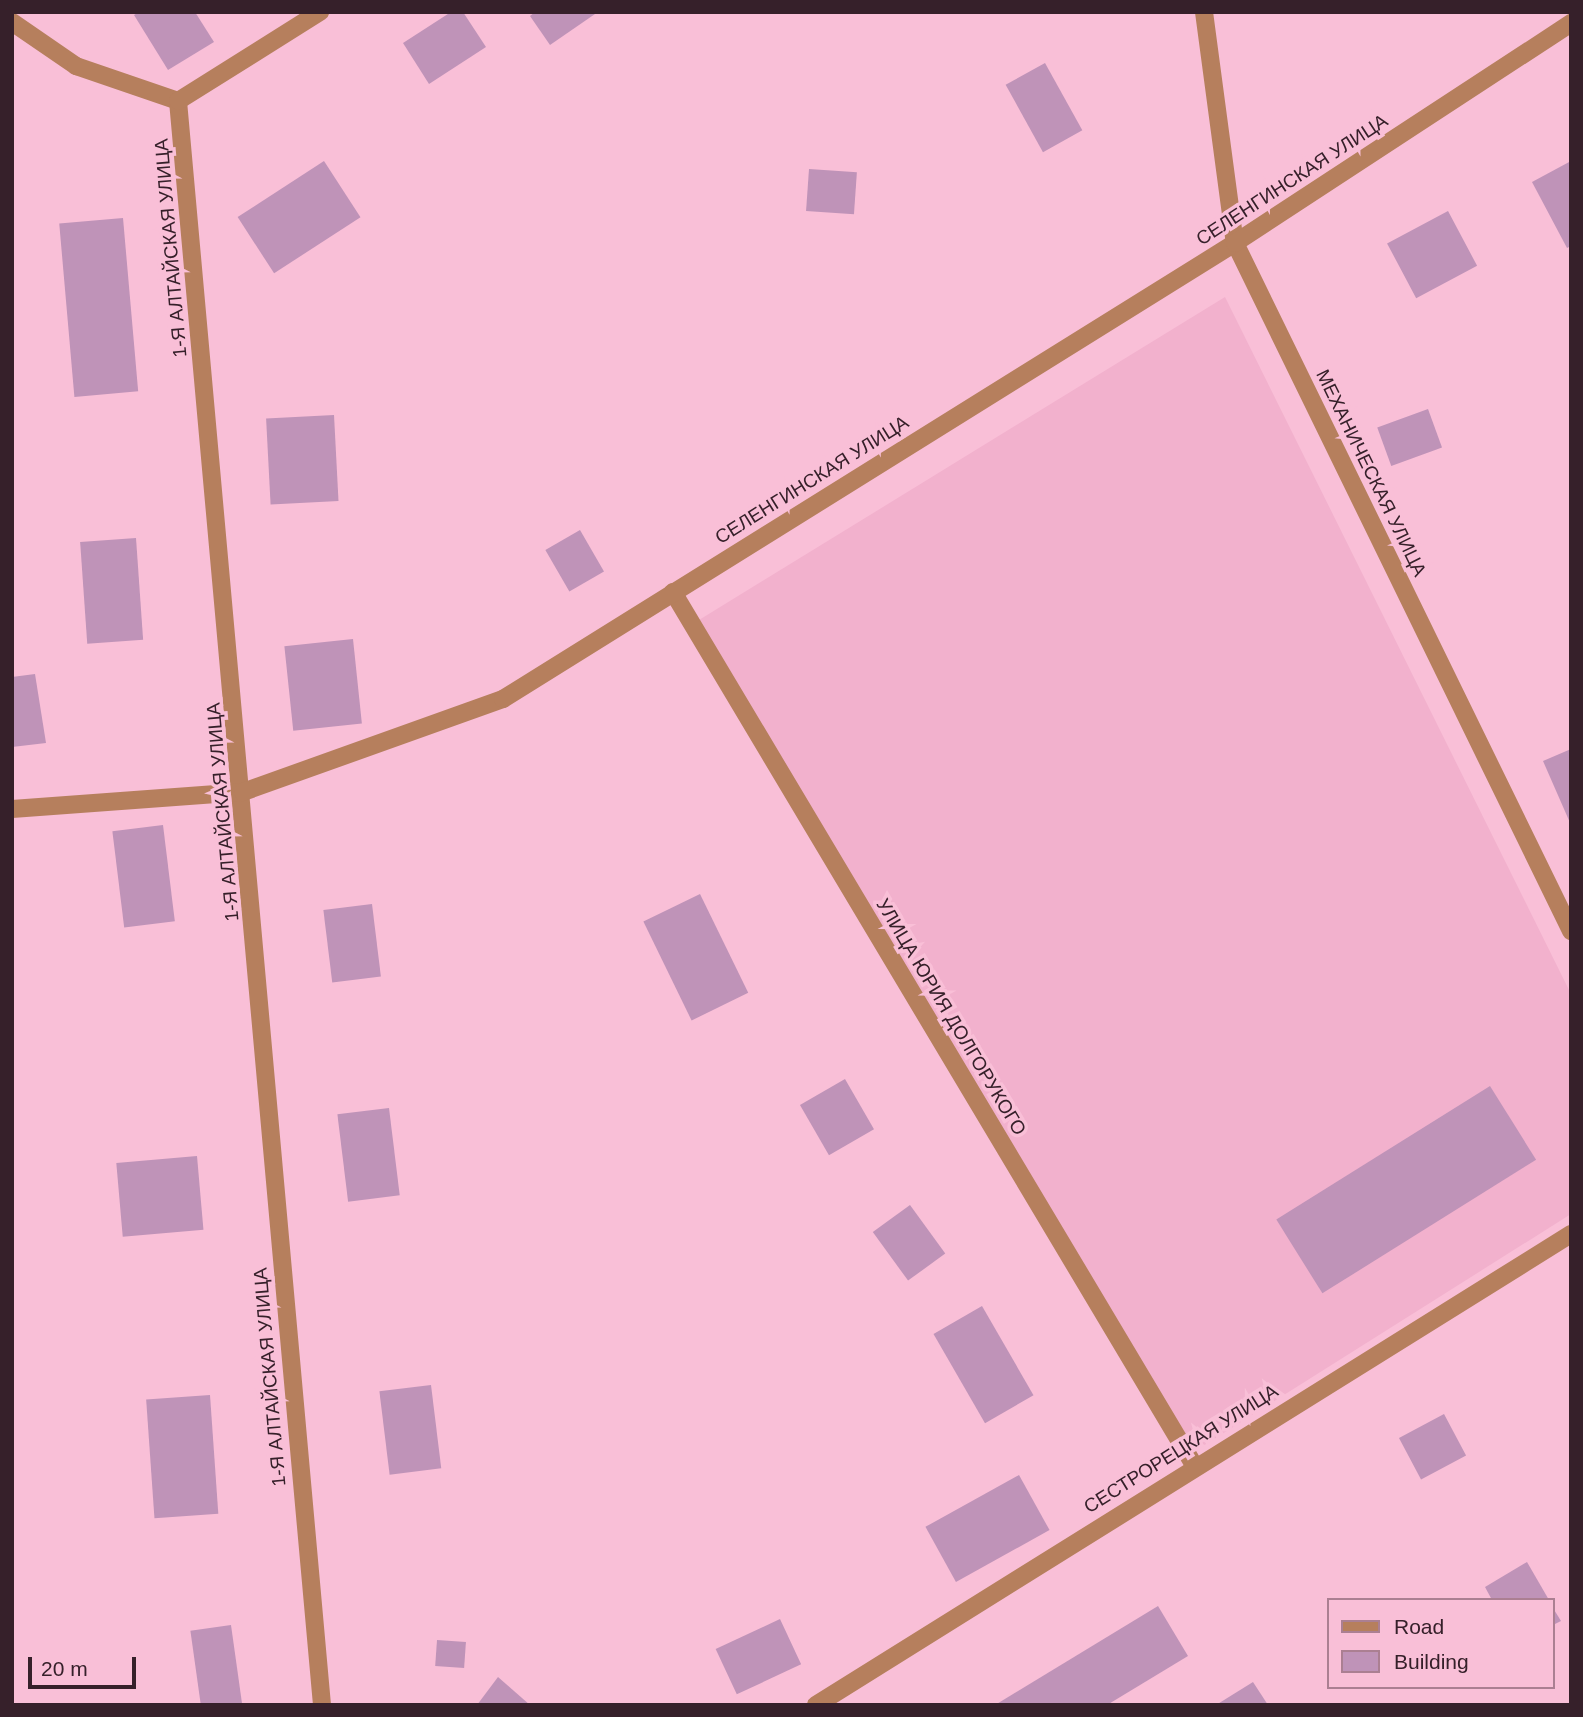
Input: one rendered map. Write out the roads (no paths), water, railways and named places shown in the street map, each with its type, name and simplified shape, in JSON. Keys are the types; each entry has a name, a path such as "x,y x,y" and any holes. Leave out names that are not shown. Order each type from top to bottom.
{"street":[{"path":"12,22 76,66 178,102 320,12"},
{"name":"МЕХАНИЧЕСКАЯ УЛИЦА","path":"1204,12 1235,243 1571,931"},
{"name":"СЕЛЕНГИНСКАЯ УЛИЦА","path":"12,809 243,792 503,699 1235,243 1571,23"},
{"name":"1-Я АЛТАЙСКАЯ УЛИЦА","path":"178,102 243,792 322,1705"},
{"name":"УЛИЦА ЮРИЯ ДОЛГОРУКОГО","path":"673,592 1194,1465"},
{"name":"СЕСТРОРЕЦКАЯ УЛИЦА","path":"816,1705 1194,1465 1571,1234"}]}
